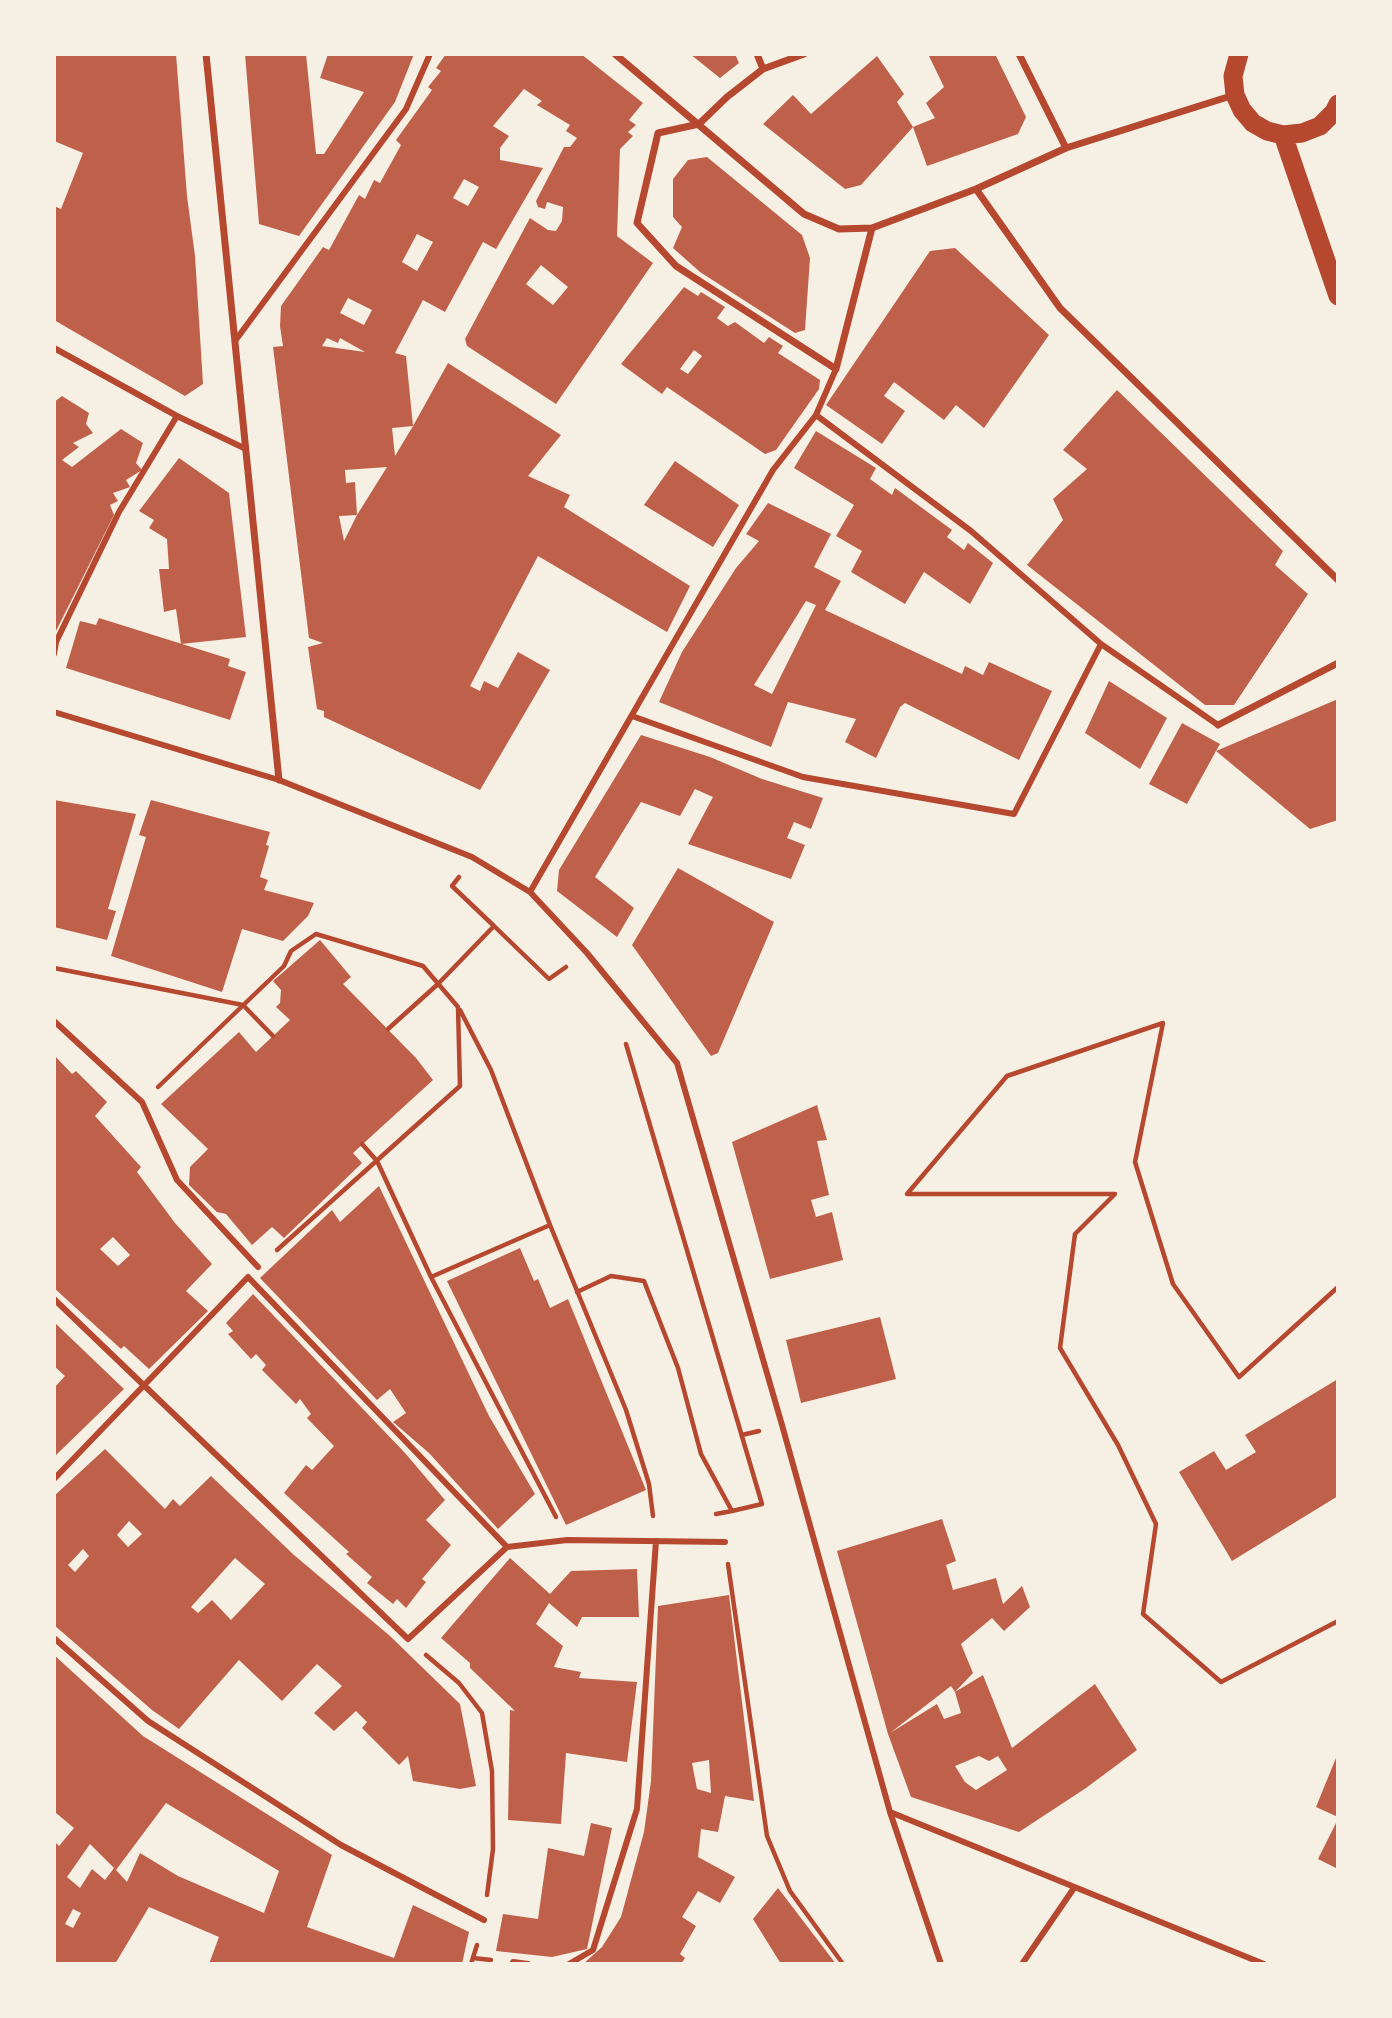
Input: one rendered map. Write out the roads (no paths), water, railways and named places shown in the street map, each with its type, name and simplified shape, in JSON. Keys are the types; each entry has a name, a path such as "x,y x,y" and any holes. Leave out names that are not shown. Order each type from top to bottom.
{"highway":[{"path":"1239,54 1233,76 1235,94 1242,110 1253,122 1267,131 1283,135 1302,133 1336,114"},
{"path":"1283,135 1338,296"}],"street":[{"path":"206,54 279,780"},
{"path":"235,341 406,109 430,54"},
{"path":"615,54 804,214 839,229 872,228 976,189 1066,148 1235,94"},
{"path":"757,54 764,69"},
{"path":"804,54 764,69 727,97 699,124 658,133 637,223 676,266 836,369"},
{"path":"1019,54 1066,148"},
{"path":"976,189 1060,308 1338,580"},
{"path":"530,892 774,470 816,415 836,369 872,228"},
{"path":"54,348 177,416 246,449"},
{"path":"816,415 971,531 1101,644 1218,725 1338,663"},
{"path":"54,654 56,642 120,512 177,416"},
{"path":"632,716 803,777 1014,814 1101,644"},
{"path":"54,712 279,780 472,857 530,892 587,953 677,1063 786,1438 890,1812 942,1964"},
{"path":"54,1021 142,1102 177,1181 258,1267"},
{"path":"54,1479 248,1278 507,1547"},
{"path":"54,1299 408,1639 507,1547 567,1539 725,1542"},
{"path":"569,1964 593,1950 637,1809 656,1541"},
{"path":"54,1638 148,1721 341,1845 484,1920"},
{"path":"890,1812 1264,1964"},
{"path":"1022,1964 1074,1888"},
{"path":"513,1962 528,1964"}]}
